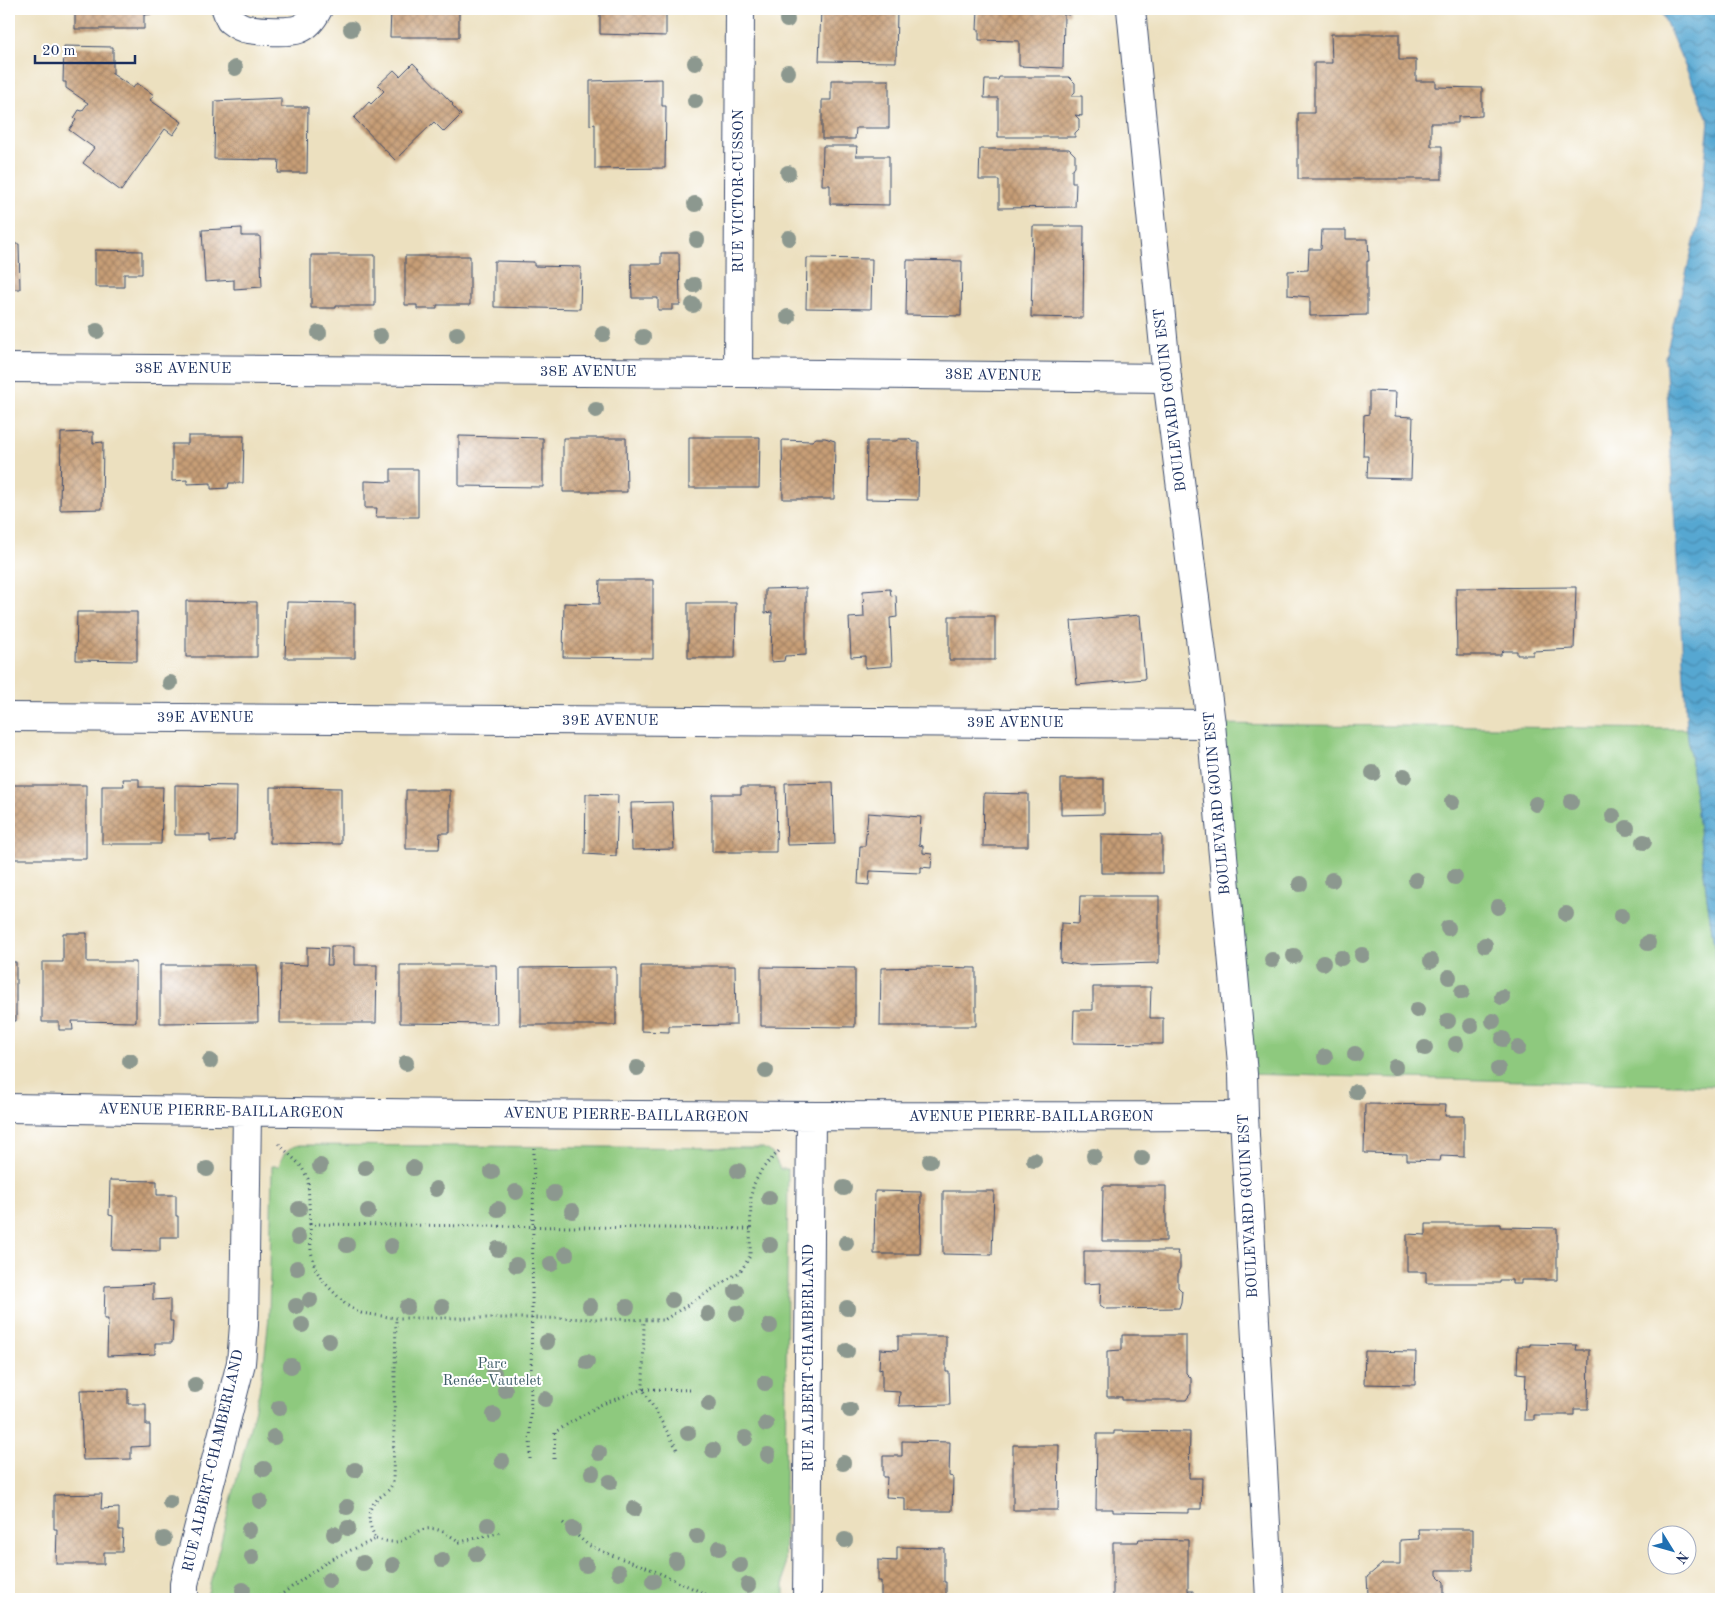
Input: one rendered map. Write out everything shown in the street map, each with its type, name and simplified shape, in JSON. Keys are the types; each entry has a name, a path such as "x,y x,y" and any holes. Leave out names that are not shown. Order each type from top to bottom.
{"street":[{"path":"226,9 230,20 246,29 289,31 300,29 308,24 318,9"},
{"name":"RUE VICTOR-CUSSON","path":"738,373 740,9"},
{"name":"BOULEVARD GOUIN EST","path":"1131,9 1167,378 1211,724 1243,1074 1270,1599"},
{"name":"38E AVENUE","path":"9,368 1167,378"},
{"name":"39E AVENUE","path":"9,717 1211,724"},
{"name":"AVENUE PIERRE-BAILLARGEON","path":"9,1108 811,1117 1244,1116"},
{"name":"RUE ALBERT-CHAMBERLAND","path":"184,1599 184,1584 241,1362 244,1325 247,1112"},
{"name":"RUE ALBERT-CHAMBERLAND","path":"807,1599 811,1117"}],"path":[{"path":"247,1112 302,1166 308,1179 311,1251 315,1268 322,1280 346,1304 361,1313 396,1318 664,1320 741,1271 750,1256 751,1195 754,1184 762,1169 811,1117"},
{"path":"530,1459 534,1115"},
{"path":"310,1224 751,1229"},
{"path":"376,1539 369,1525 369,1514 372,1505 390,1490 393,1482 396,1318"},
{"path":"644,1320 644,1389 677,1449"},
{"path":"554,1459 555,1432 600,1405 644,1389 694,1390"},
{"path":"563,1523 588,1545 646,1567 716,1599"},
{"path":"275,1599 331,1559 376,1539 388,1542 402,1540 414,1532 427,1529 443,1531 460,1542 502,1532"}],"green space":[{"path":"1211,724 1687,729 1707,898 1721,991 1721,1086 1243,1074"},
{"name":"Parc Renée-Vautelet","path":"299,1145 763,1148 773,1154 780,1169 788,1169 784,1599 208,1599 208,1592 259,1392 265,1354 269,1316 272,1166 279,1166 286,1152"}],"water":[{"path":"1660,9 1721,9 1721,991 1707,898 1687,729 1665,357 1699,222 1709,121"}],"building":[{"path":"75,9 151,9 151,14 144,15 144,29 75,29"},
{"path":"391,9 459,9 459,37 390,37"},
{"path":"600,9 666,9 666,36 600,34"},
{"path":"821,9 897,9 896,62 819,61"},
{"path":"978,9 1069,9 1069,15 1064,14 1063,68 1019,66 1019,41 979,40 979,29 977,30"},
{"path":"1331,34 1399,34 1399,60 1416,60 1416,81 1436,81 1436,87 1482,88 1482,116 1458,117 1458,123 1431,123 1431,146 1442,146 1442,179 1298,179 1298,113 1314,113 1314,63 1332,63"},
{"path":"64,46 113,47 113,73 111,73 133,88 137,83 154,95 150,100 182,122 173,135 165,129 121,191 83,163 94,148 69,130 76,120 74,118 79,110 82,111 88,103 66,88 66,82 63,82"},
{"path":"413,63 453,104 461,115 444,132 434,122 395,160 354,118 369,102 371,104 384,91 378,85 394,70 400,76"},
{"path":"999,77 1069,77 1075,83 1075,92 1071,96 1082,96 1082,116 1075,115 1079,119 1079,129 1075,133 1075,137 998,137 998,98 984,98 985,80 998,80"},
{"path":"662,79 662,106 666,106 665,168 595,169 595,124 590,125 590,81"},
{"path":"831,80 889,80 889,128 856,128 855,139 822,139 822,100 831,100"},
{"path":"281,98 281,107 308,107 307,173 278,173 279,160 214,159 215,101"},
{"path":"823,146 857,146 856,156 889,156 889,205 830,204 830,185 822,185"},
{"path":"980,149 1069,149 1075,155 1072,183 1076,183 1075,207 999,208 999,180 979,180"},
{"path":"1033,226 1084,226 1083,318 1031,317"},
{"path":"242,228 242,236 260,236 262,287 234,289 234,280 205,282 202,230"},
{"path":"1322,230 1346,230 1346,239 1368,239 1367,315 1310,316 1310,297 1288,295 1288,271 1308,270 1309,249 1321,249"},
{"path":"9,244 19,244 20,289 9,289"},
{"path":"95,250 142,251 142,274 124,274 124,287 95,287"},
{"path":"661,253 679,253 680,305 672,305 672,310 658,310 658,298 632,298 631,264 661,264"},
{"path":"311,255 375,255 375,306 311,308"},
{"path":"405,256 470,256 470,305 437,305 437,309 417,309 417,305 405,305"},
{"path":"807,258 872,259 871,309 806,308"},
{"path":"907,260 962,261 961,316 906,315"},
{"path":"494,261 534,262 534,266 581,267 580,309 494,307"},
{"path":"1369,391 1396,392 1395,416 1413,417 1411,479 1367,478 1368,456 1363,456 1364,415 1369,414"},
{"path":"93,432 93,443 103,442 102,509 60,510 61,433"},
{"path":"188,436 244,436 243,483 229,483 228,488 211,489 211,483 187,484 187,480 172,481 172,444 188,444"},
{"path":"459,436 543,438 543,487 459,486"},
{"path":"689,437 760,437 759,488 689,488"},
{"path":"563,438 626,438 627,492 563,492"},
{"path":"816,438 835,441 834,499 783,499 782,440 812,441"},
{"path":"899,439 919,442 918,500 866,499 867,441 896,441"},
{"path":"391,469 418,469 418,517 376,517 377,508 365,508 365,481 391,482"},
{"path":"600,580 653,580 653,658 563,657 564,603 599,604"},
{"path":"1576,587 1574,649 1533,651 1533,655 1517,655 1517,651 1503,651 1501,655 1457,655 1456,588"},
{"path":"806,588 806,655 785,656 784,661 771,662 772,612 765,613 765,589"},
{"path":"890,589 891,596 896,595 897,617 890,618 892,666 865,668 865,656 851,657 849,618 864,617 863,591"},
{"path":"186,601 257,602 257,657 186,657"},
{"path":"287,602 355,603 355,658 285,658"},
{"path":"688,603 736,603 735,658 688,658"},
{"path":"77,612 137,612 137,661 76,660"},
{"path":"1140,615 1145,679 1077,685 1071,621"},
{"path":"949,616 995,616 995,660 949,660"},
{"path":"123,779 139,779 139,787 163,787 161,844 102,844 102,786 124,786"},
{"path":"1061,779 1104,779 1104,814 1061,815"},
{"path":"833,782 835,844 787,845 785,783"},
{"path":"11,785 86,785 86,859 11,859"},
{"path":"175,785 237,786 236,834 234,834 234,840 210,842 210,835 175,835"},
{"path":"270,787 341,788 341,844 270,843"},
{"path":"741,787 777,787 776,852 712,852 712,794 741,794"},
{"path":"406,790 450,790 450,833 440,833 439,849 406,849"},
{"path":"984,793 1028,794 1028,846 983,846"},
{"path":"586,794 618,795 616,856 585,854"},
{"path":"672,802 674,849 632,850 631,803"},
{"path":"868,813 921,817 919,845 923,846 923,853 932,854 931,868 921,867 921,873 870,871 869,885 858,884 860,846 865,846"},
{"path":"1101,834 1162,835 1162,873 1101,873"},
{"path":"1080,896 1159,896 1159,963 1079,965 1060,962 1061,923 1079,924"},
{"path":"63,933 87,933 87,962 136,962 136,1022 72,1021 73,1030 59,1030 59,1022 42,1022 42,962 63,962"},
{"path":"331,946 355,946 355,965 377,965 376,1023 280,1023 281,964 307,965 307,947 328,948 327,965 331,965"},
{"path":"9,962 16,962 16,1021 9,1021"},
{"path":"160,965 257,965 258,1022 160,1023"},
{"path":"400,965 496,965 497,1024 400,1023"},
{"path":"641,966 735,966 736,1025 669,1026 669,1032 641,1031"},
{"path":"616,967 616,1025 520,1025 520,968"},
{"path":"761,967 855,968 855,1027 761,1026"},
{"path":"881,968 976,968 976,1026 880,1026"},
{"path":"1093,987 1151,987 1150,1018 1163,1018 1163,1044 1073,1043 1074,1010 1093,1010"},
{"path":"1365,1104 1446,1105 1445,1116 1464,1116 1464,1157 1441,1156 1440,1161 1407,1160 1407,1154 1364,1153"},
{"path":"110,1180 157,1181 157,1195 176,1195 178,1237 160,1237 160,1251 112,1250 113,1216 109,1215"},
{"path":"1103,1186 1166,1186 1166,1241 1102,1241"},
{"path":"875,1191 921,1192 920,1254 874,1254"},
{"path":"943,1191 994,1191 992,1255 943,1254"},
{"path":"1426,1224 1500,1224 1500,1227 1557,1228 1557,1280 1521,1280 1521,1284 1512,1284 1512,1280 1500,1280 1500,1283 1426,1283 1426,1272 1407,1272 1407,1234 1426,1235"},
{"path":"1084,1251 1178,1251 1180,1268 1178,1272 1178,1287 1182,1291 1179,1308 1106,1309 1100,1305 1101,1283 1084,1284"},
{"path":"153,1284 153,1300 170,1299 170,1321 173,1321 172,1343 155,1343 155,1354 107,1356 108,1319 104,1319 105,1286"},
{"path":"1122,1335 1186,1335 1186,1373 1191,1378 1191,1393 1186,1400 1122,1400 1122,1397 1107,1397 1107,1351 1122,1350"},
{"path":"898,1336 946,1336 946,1372 949,1372 950,1405 899,1406 900,1392 882,1391 882,1369 879,1370 880,1349 898,1350"},
{"path":"1530,1344 1577,1345 1576,1350 1589,1350 1588,1409 1574,1409 1574,1415 1534,1415 1534,1420 1524,1420 1526,1374 1517,1373 1518,1346 1530,1346"},
{"path":"1365,1351 1416,1352 1415,1385 1364,1384"},
{"path":"128,1389 128,1404 146,1404 146,1425 150,1425 150,1446 131,1447 131,1459 83,1460 80,1390"},
{"path":"1114,1431 1190,1432 1189,1478 1202,1478 1201,1509 1189,1509 1189,1513 1113,1512 1113,1509 1096,1509 1097,1434 1114,1434"},
{"path":"902,1441 950,1442 949,1476 953,1477 952,1511 905,1511 905,1498 886,1497 887,1477 883,1477 883,1456 902,1456"},
{"path":"1013,1445 1059,1445 1058,1510 1013,1510"},
{"path":"102,1494 101,1509 119,1508 119,1530 123,1530 122,1552 104,1552 104,1564 56,1564 57,1529 54,1529 54,1495"},
{"path":"1418,1529 1473,1529 1473,1570 1437,1570 1437,1575 1444,1582 1444,1593 1438,1599 1375,1599 1368,1594 1367,1577 1382,1564 1400,1564 1400,1540 1419,1539"},
{"path":"1139,1539 1188,1540 1188,1591 1193,1591 1193,1599 1118,1599 1118,1597 1113,1597 1113,1542 1138,1542"},
{"path":"897,1547 944,1548 946,1599 881,1599 881,1581 878,1581 878,1560 897,1561"}]}
